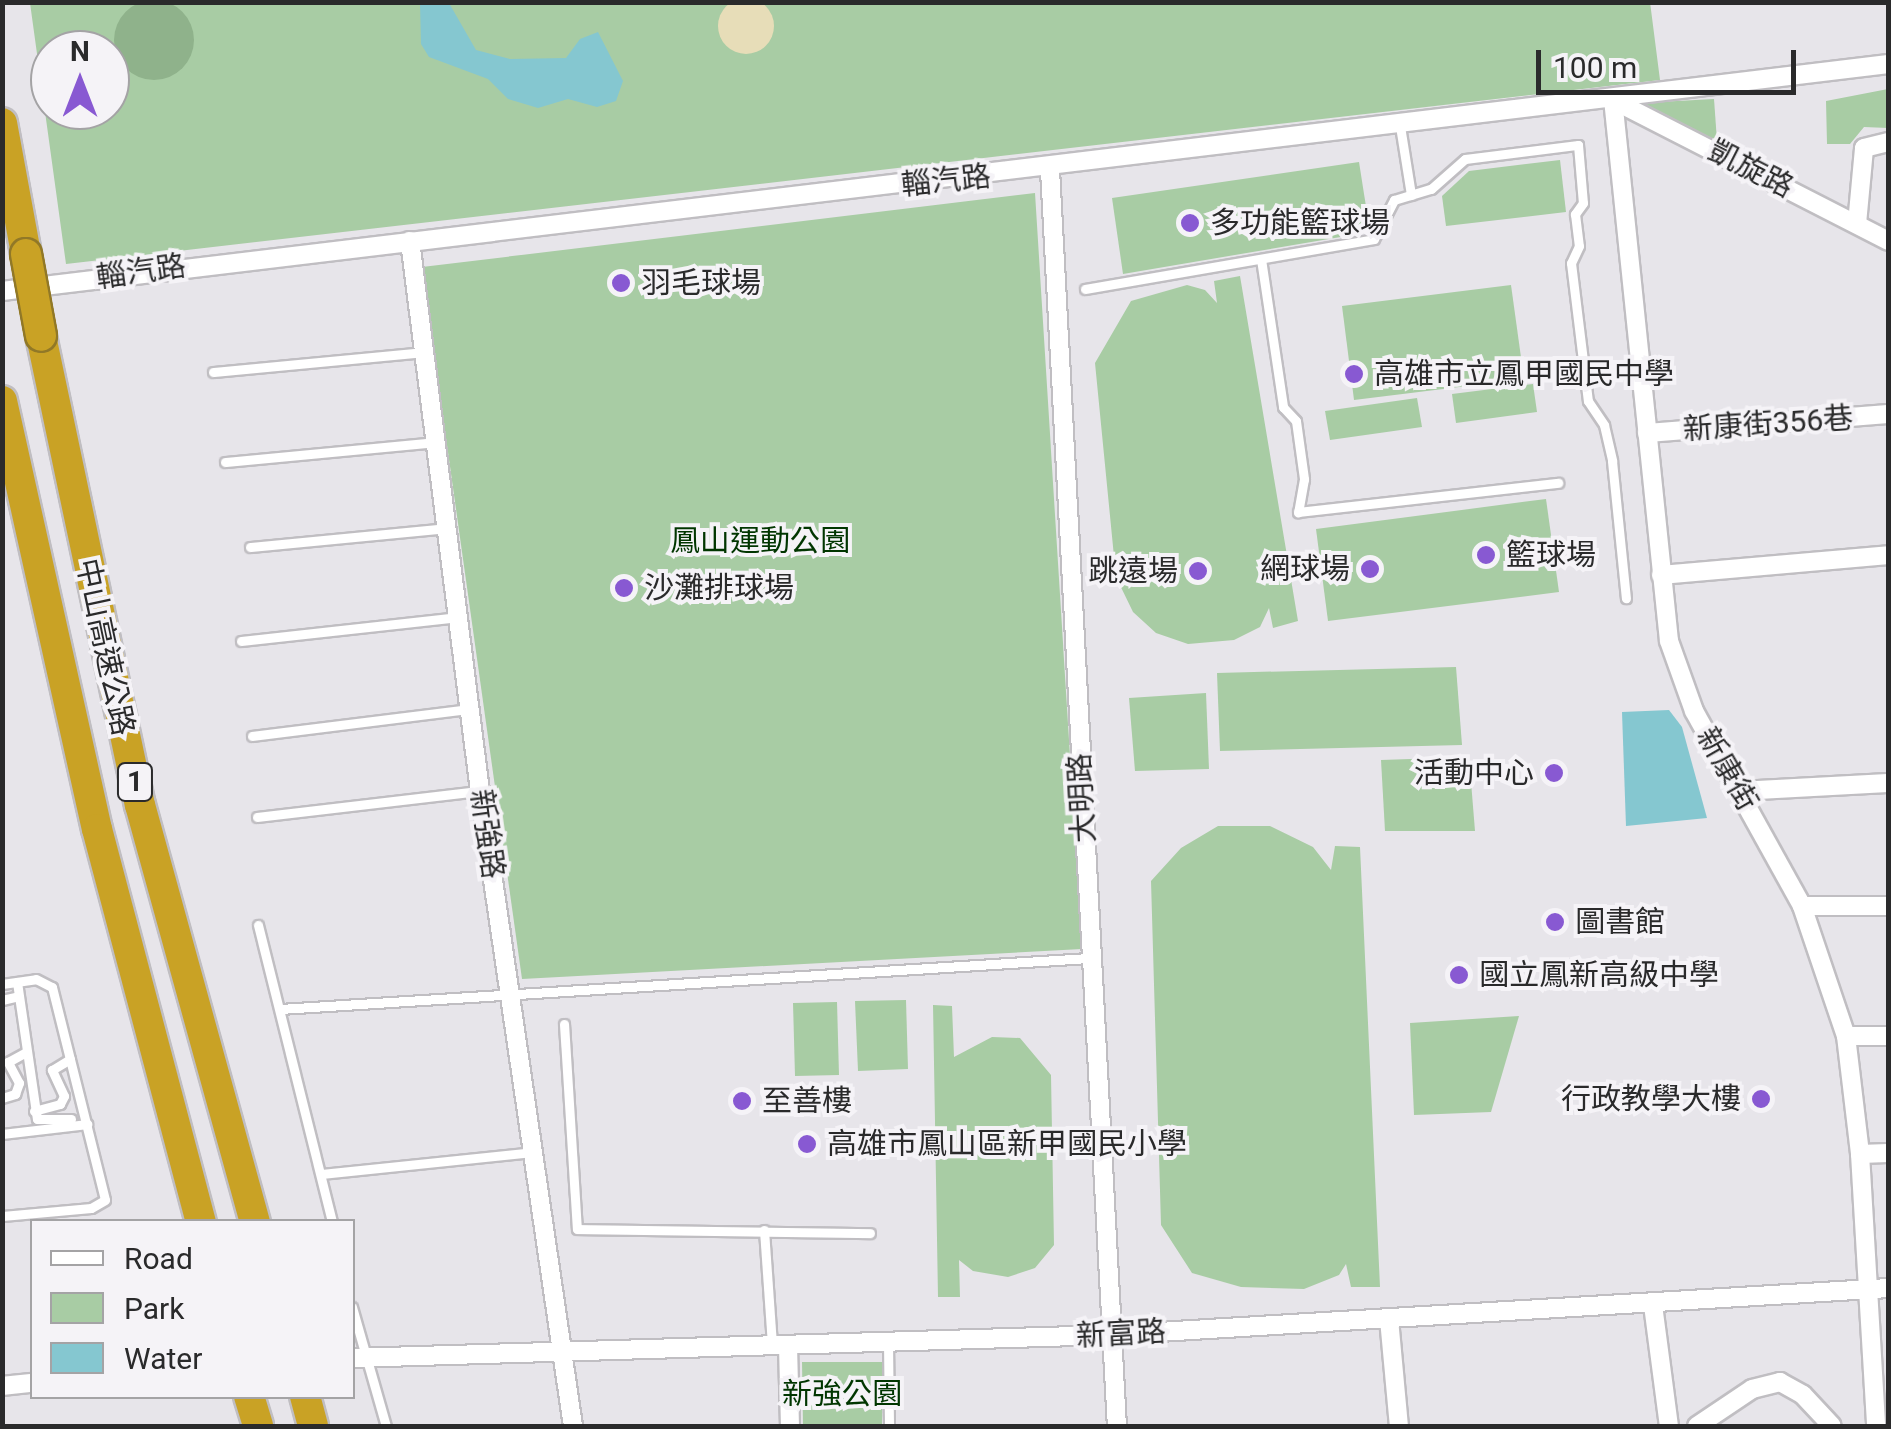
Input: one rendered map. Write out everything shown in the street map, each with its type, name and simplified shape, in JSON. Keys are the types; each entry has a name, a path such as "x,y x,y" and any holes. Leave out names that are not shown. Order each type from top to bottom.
{"highway":[{"name":"中山高速公路","path":"2,123 41,336 140,805 254,1219"},
{"name":"中山高速公路","path":"2,401 88,791 199,1219"}],"street":[{"name":"輜汽路","path":"2,291 1050,170 1888,64"},
{"name":"凱旋路","path":"1613,100 1888,240"},
{"name":"新康街","path":"1613,100 1668,641 1694,711 1802,906 1846,1036 1860,1154 1865,1291 1876,1426"},
{"path":"1857,224 1864,148 1888,142"},
{"name":"大明路","path":"1050,170 1109,1335 1117,1426"},
{"name":"新強路","path":"410,241 480,791 565,1352 572,1426"},
{"name":"新康街356巷","path":"1647,433 1888,414"},
{"path":"1661,575 1888,555"},
{"path":"1739,791 1888,783"},
{"path":"1802,906 1888,906"},
{"path":"1846,1036 1888,1036"},
{"path":"1860,1154 1888,1154"},
{"name":"新富路","path":"359,1358 1109,1335 1888,1288"},
{"path":"1654,1305 1669,1426"},
{"path":"1389,1319 1398,1426"},
{"path":"780,1345 790,1426"},
{"path":"1697,1426 1752,1389 1780,1382 1803,1395 1832,1426"},
{"path":"2,1386 30,1384"}],"lane":[{"path":"1400,126 1411,195"},
{"path":"1085,289 1374,239 1394,200 1431,189 1465,160 1578,145 1584,203 1575,214 1579,246 1570,264 1588,401 1604,424 1612,461 1626,598"},
{"path":"1261,260 1283,406 1296,421 1304,479 1298,512 1558,483"},
{"path":"213,372 423,352"},
{"path":"225,462 435,442"},
{"path":"250,547 446,528"},
{"path":"241,641 457,617"},
{"path":"252,736 469,709"},
{"path":"256,817 480,791"},
{"path":"258,926 331,1219"},
{"path":"280,1009 509,991 1090,958"},
{"path":"2,984 47,980 52,987 105,1200 91,1208 2,1216"},
{"path":"17,982 34,1111 48,1121 71,1118"},
{"path":"2,1000 19,996"},
{"path":"564,1024 577,1229 870,1233"},
{"path":"2,1098 15,1094 19,1083 8,1062 26,1052"},
{"path":"34,1111 60,1104 64,1096 52,1070 70,1059"},
{"path":"2,1134 87,1124"},
{"path":"321,1174 533,1152"},
{"path":"764,1230 780,1345"},
{"path":"355,1329 359,1358 386,1426"},
{"path":"888,1342 889,1426"}],"green space":[{"path":"154,0 176,7 193,32 193,48 187,62 169,77 154,80 130,71 130,30 116,30 132,7"},
{"path":"1650,2 1660,80 66,264 48,130 130,130 130,30 34,30 30,3"},
{"path":"1888,89 1888,128 1864,127 1850,144 1827,144 1826,101"},
{"path":"1714,99 1717,141 1640,103"},
{"path":"1560,160 1566,212 1446,226 1442,196 1469,171"},
{"path":"1359,162 1370,232 1123,274 1112,198"},
{"name":"鳳山運動公園","path":"1035,193 1082,949 522,979 422,267"},
{"path":"1240,276 1298,621 1273,628 1269,608 1260,627 1234,640 1188,644 1156,633 1133,612 1116,577 1095,363 1131,301 1187,285 1205,290 1217,303 1214,281"},
{"path":"1511,285 1524,379 1354,400 1342,306"},
{"path":"1533,384 1537,412 1456,423 1452,394"},
{"path":"1417,398 1422,427 1330,440 1325,411"},
{"path":"1546,499 1559,592 1328,621 1316,529"},
{"path":"1456,667 1462,745 1220,751 1217,673"},
{"path":"1206,693 1209,769 1135,771 1129,698"},
{"path":"1469,757 1475,831 1385,831 1381,760"},
{"path":"1218,826 1270,826 1313,847 1331,870 1335,846 1360,847 1380,1287 1351,1287 1346,1264 1339,1275 1304,1289 1241,1287 1192,1273 1161,1225 1151,881 1181,848"},
{"path":"906,1000 908,1069 858,1071 855,1001"},
{"path":"837,1002 839,1075 795,1076 793,1003"},
{"path":"933,1005 952,1006 954,1057 992,1037 1020,1038 1051,1075 1054,1245 1035,1268 1008,1277 973,1271 959,1260 960,1297 938,1297"},
{"path":"1519,1016 1491,1112 1414,1115 1410,1023"},
{"name":"新強公園","path":"802,1362 883,1362 882,1426 803,1426"}],"sand":[{"path":"735,0 757,0 772,15 772,37 757,52 735,52 720,37 720,15"}],"water":[{"path":"420,3 449,3 476,50 510,59 566,58 580,39 598,32 623,81 616,101 597,107 568,99 538,108 508,99 488,79 429,57 421,44"},
{"path":"1669,710 1682,727 1707,818 1626,826 1622,712"}],"place":[{"name":"多功能籃球場","path":"1190,223"},
{"name":"羽毛球場","path":"621,283"},
{"name":"高雄市立鳳甲國民中學","path":"1354,374"},
{"name":"籃球場","path":"1486,555"},
{"name":"網球場","path":"1370,569"},
{"name":"跳遠場","path":"1198,571"},
{"name":"沙灘排球場","path":"624,588"},
{"name":"活動中心","path":"1554,773"},
{"name":"圖書館","path":"1555,922"},
{"name":"國立鳳新高級中學","path":"1459,975"},
{"name":"行政教學大樓","path":"1761,1099"},
{"name":"至善樓","path":"742,1101"},
{"name":"高雄市鳳山區新甲國民小學","path":"807,1144"}]}
